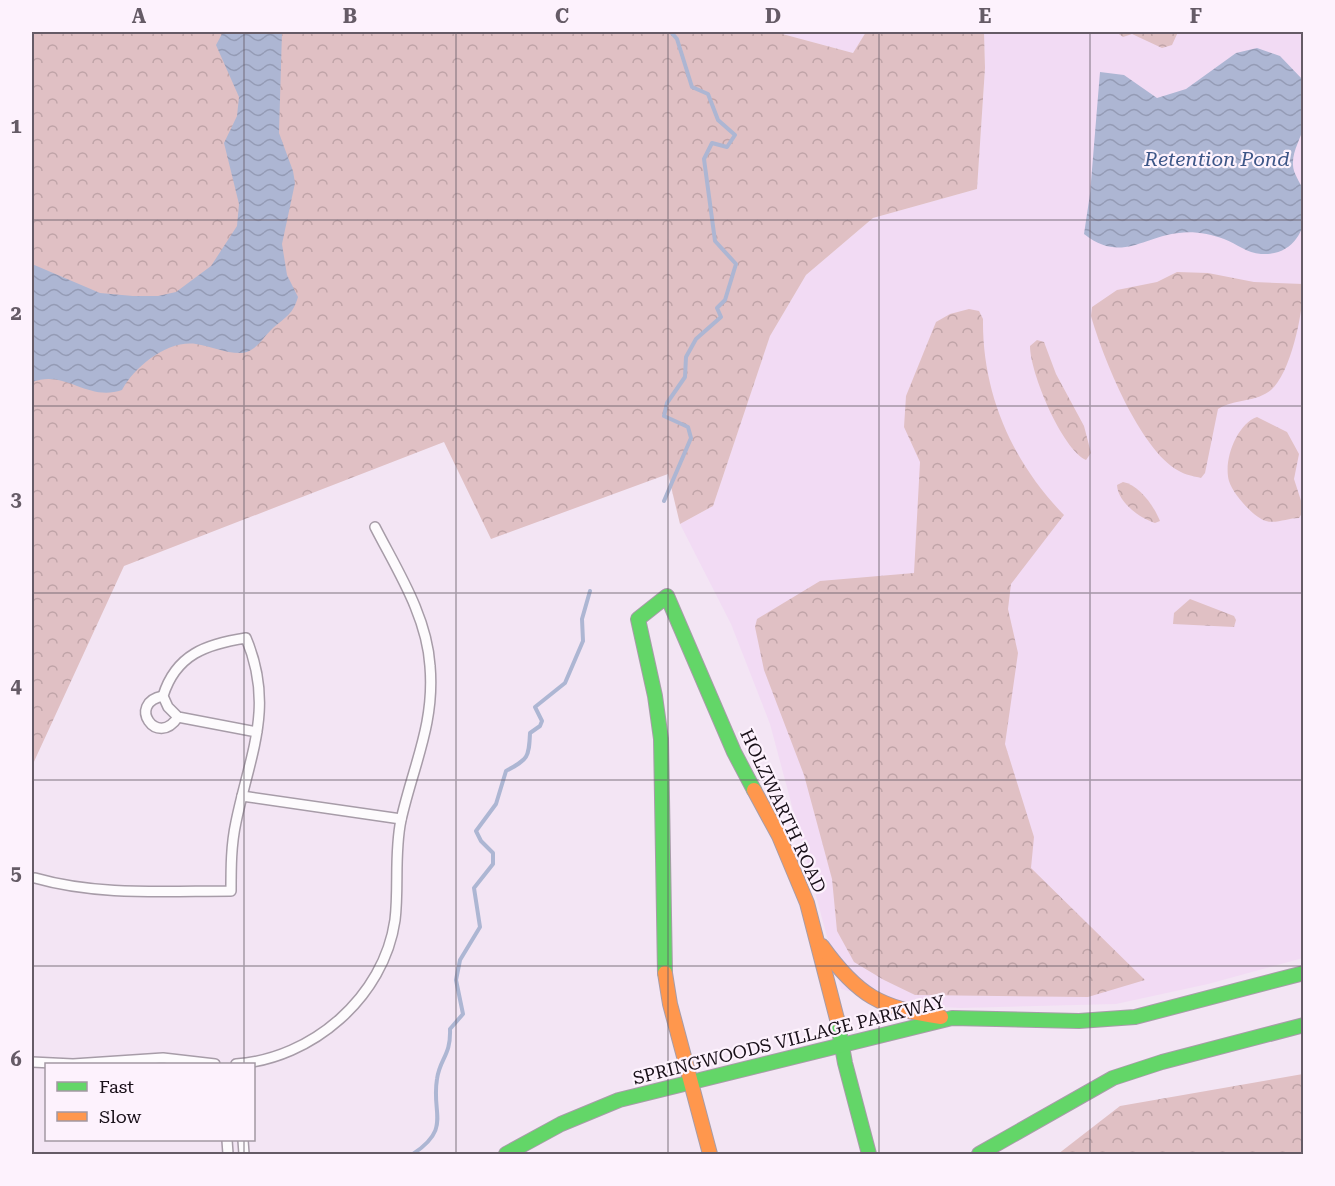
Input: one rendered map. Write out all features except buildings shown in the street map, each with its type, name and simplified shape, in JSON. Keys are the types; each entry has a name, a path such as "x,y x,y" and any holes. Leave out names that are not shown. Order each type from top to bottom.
{"main road":[{"name":"HOLZWARTH ROAD","path":"690,1082 670,1004 664,967 661,907 663,785 661,739 655,696 638,619 667,596 734,752 794,869 817,938 869,1155"},
{"path":"817,938 847,981 874,1001 904,1013 952,1018"},
{"name":"SPRINGWOODS VILLAGE PARKWAY","path":"506,1155 545,1130 581,1113 619,1100 952,1018 1079,1021 1135,1017 1304,973"},
{"path":"979,1155 1113,1078 1161,1062 1304,1025"},
{"path":"690,1082 710,1155"}],"street":[{"path":"245,1063 271,1059 315,1037 345,1016 369,987 386,954 395,920 397,850 401,819 427,732 431,703 430,663 422,627 410,595 375,527"},
{"path":"35,878 75,888 104,891 231,891 233,840 258,732 260,690 254,657 246,638 213,643 193,654 176,671 163,696"},
{"path":"163,696 168,707 178,717 258,732"},
{"path":"163,696 155,697 148,703 147,719 157,728 166,728 178,717"},
{"path":"242,796 401,819"},
{"path":"88,1063 164,1058 200,1063"},
{"path":"32,1062 52,1063"}],"shaded area":[{"path":"775,32 866,32 853,53"},
{"path":"984,32 1303,32 1303,958 1208,984 1116,1004 961,1008 904,1005 841,989 770,724 731,624 680,524 713,506 770,336 806,275 873,218 977,189 985,68"}],"green space":[{"path":"32,32 775,32 853,53 866,32 984,32 985,68 977,189 873,218 806,275 770,336 713,506 680,524 668,474 491,539 444,442 124,566 32,766"},
{"path":"1116,32 1178,32 1172,45 1162,48 1132,34 1123,37"},
{"path":"1177,272 1208,273 1254,282 1303,284 1299,324 1285,370 1278,382 1265,394 1218,409 1205,473 1201,478 1179,471 1150,444 1137,424 1114,378 1091,316 1092,307 1117,290 1157,282"},
{"path":"969,309 979,311 983,319 984,346 994,400 1015,449 1029,472 1064,515 1011,584 1008,609 1018,653 1005,744 1034,837 1031,868 1145,980 1088,997 915,995 854,962 837,931 832,879 804,775 764,670 755,627 757,619 820,581 914,573 920,462 904,427 906,396 936,322 950,314"},
{"path":"1037,340 1044,342 1056,374 1084,426 1091,453 1086,460 1067,441 1041,391 1031,358 1030,346"},
{"path":"1257,417 1287,432 1299,454 1294,479 1304,510 1299,518 1274,522 1261,519 1244,504 1229,481 1228,463 1233,444 1243,427"},
{"path":"1123,482 1135,487 1145,497 1160,521 1155,523 1149,521 1126,504 1118,492 1117,485"},
{"path":"1190,599 1234,616 1236,620 1234,627 1173,624 1174,613"},
{"path":"1303,1074 1303,1154 1058,1154 1120,1106"}],"water":[{"path":"223,32 282,32 279,133 295,183 282,244 287,275 298,297 294,307 252,350 242,353 196,344 174,346 153,356 135,372 122,390 109,393 98,392 55,379 32,382 32,264 100,293 158,296 176,292 211,266 237,226 239,204 224,143 237,116 239,97 216,45"},
{"name":"Retention Pond","path":"1257,48 1280,56 1303,80 1304,125 1294,155 1293,168 1303,190 1305,214 1299,235 1293,243 1274,253 1261,254 1207,234 1184,232 1132,246 1109,247 1084,234 1090,194 1100,72 1124,75 1157,98 1186,89 1236,53"}],"waterway":[{"path":"664,501 691,438 688,427 664,416 667,403 685,377 686,357 696,339 721,317 717,308 725,300 736,264 715,241 704,159 712,143 727,147 735,135 718,120 708,94 692,87 677,39 671,32"},
{"path":"413,1154 425,1145 436,1128 438,1072 449,1045 450,1029 463,1014 456,980 460,960 480,927 474,888 493,864 493,853 481,841 476,831 496,804 506,771 519,764 528,753 530,733 540,726 542,721 535,707 565,683 583,641 582,619 590,591"}],"traffic: fast":[{"path":"665,973 661,739 655,696 638,619 667,596 734,752 754,790"},
{"path":"506,1154 561,1124 619,1100 952,1018 1079,1021 1135,1017 1304,973"},
{"path":"837,1019 845,1063 869,1154"},
{"path":"979,1154 1113,1078 1162,1062 1304,1025"}],"traffic: slow":[{"path":"754,790 779,836 807,903 837,1019"},
{"path":"822,946 847,977 872,997 902,1009 941,1017"},
{"path":"665,973 670,1004 710,1154"}]}
